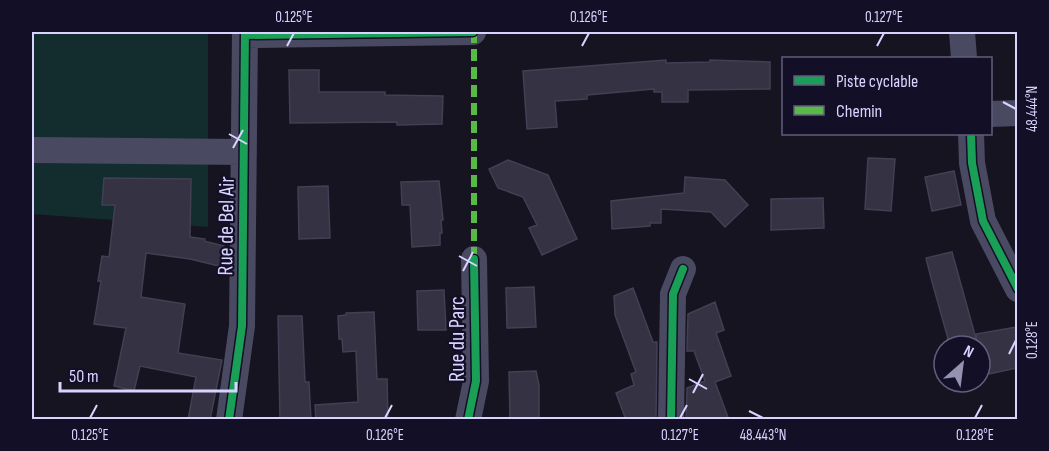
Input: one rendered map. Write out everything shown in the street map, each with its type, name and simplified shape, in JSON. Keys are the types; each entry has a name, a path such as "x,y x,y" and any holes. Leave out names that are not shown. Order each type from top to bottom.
{"street":[{"path":"245,33 473,32"},
{"path":"962,32 964,57"},
{"name":"Rue de Bel Air","path":"229,420 242,326 245,33"},
{"path":"992,114 1017,113"},
{"path":"971,135 972,163 983,221 1017,289"},
{"path":"32,150 244,152"},
{"name":"Rue du Parc","path":"468,420 476,381 474,259"},
{"path":"671,420 673,294 683,269"}],"green space":[{"path":"32,32 208,32 208,227 32,214"}],"building":[{"path":"666,60 666,63 710,62 710,60 770,62 770,89 688,90 688,102 662,102 662,92 654,92 654,89 587,95 587,99 555,101 557,127 527,129 523,71"},
{"path":"289,70 319,70 319,92 385,92 385,95 443,96 442,124 290,123"},
{"path":"868,158 895,159 891,211 865,209"},
{"path":"508,160 548,175 577,239 542,255 529,228 537,225 523,197 498,188 489,169"},
{"path":"954,171 961,205 932,211 925,177"},
{"path":"685,177 725,180 748,205 725,227 711,212 661,209 661,223 612,229 611,201 684,193"},
{"path":"104,178 191,179 190,237 205,239 204,241 224,246 219,266 190,259 146,253 141,297 185,304 178,353 222,360 210,420 188,420 196,377 140,366 134,391 114,386 126,328 94,324 101,281 98,281 102,256 109,257 115,205 102,205"},
{"path":"439,181 443,220 441,220 440,245 412,247 410,205 402,205 401,182"},
{"path":"328,186 330,238 299,239 298,187"},
{"path":"823,198 824,228 771,230 771,199"},
{"path":"952,252 975,334 947,334 926,258"},
{"path":"534,287 536,327 507,328 506,288"},
{"path":"633,288 653,342 657,342 656,420 626,420 616,393 634,385 631,374 636,372 615,315 614,296"},
{"path":"444,290 446,330 418,330 417,291"},
{"path":"715,302 724,330 716,333 731,376 715,382 729,420 686,420 687,388 705,381 694,351 687,351 688,314"},
{"path":"374,312 377,379 387,379 388,420 316,420 315,405 358,402 356,351 343,352 342,339 339,339 338,316 346,315 346,313"},
{"path":"278,316 302,316 305,382 309,382 311,420 280,420"},
{"path":"1017,327 1017,368 992,373 992,334 976,334"},
{"path":"536,371 539,385 539,420 510,420 509,372"}],"marked path":[{"path":"474,32 474,259"}],"cycle path":[{"path":"229,420 242,326 245,32"},
{"path":"245,35 473,32"},
{"path":"971,135 972,163 983,221 1018,289"},
{"path":"468,420 476,381 474,259"},
{"path":"671,420 673,294 683,269"}]}
